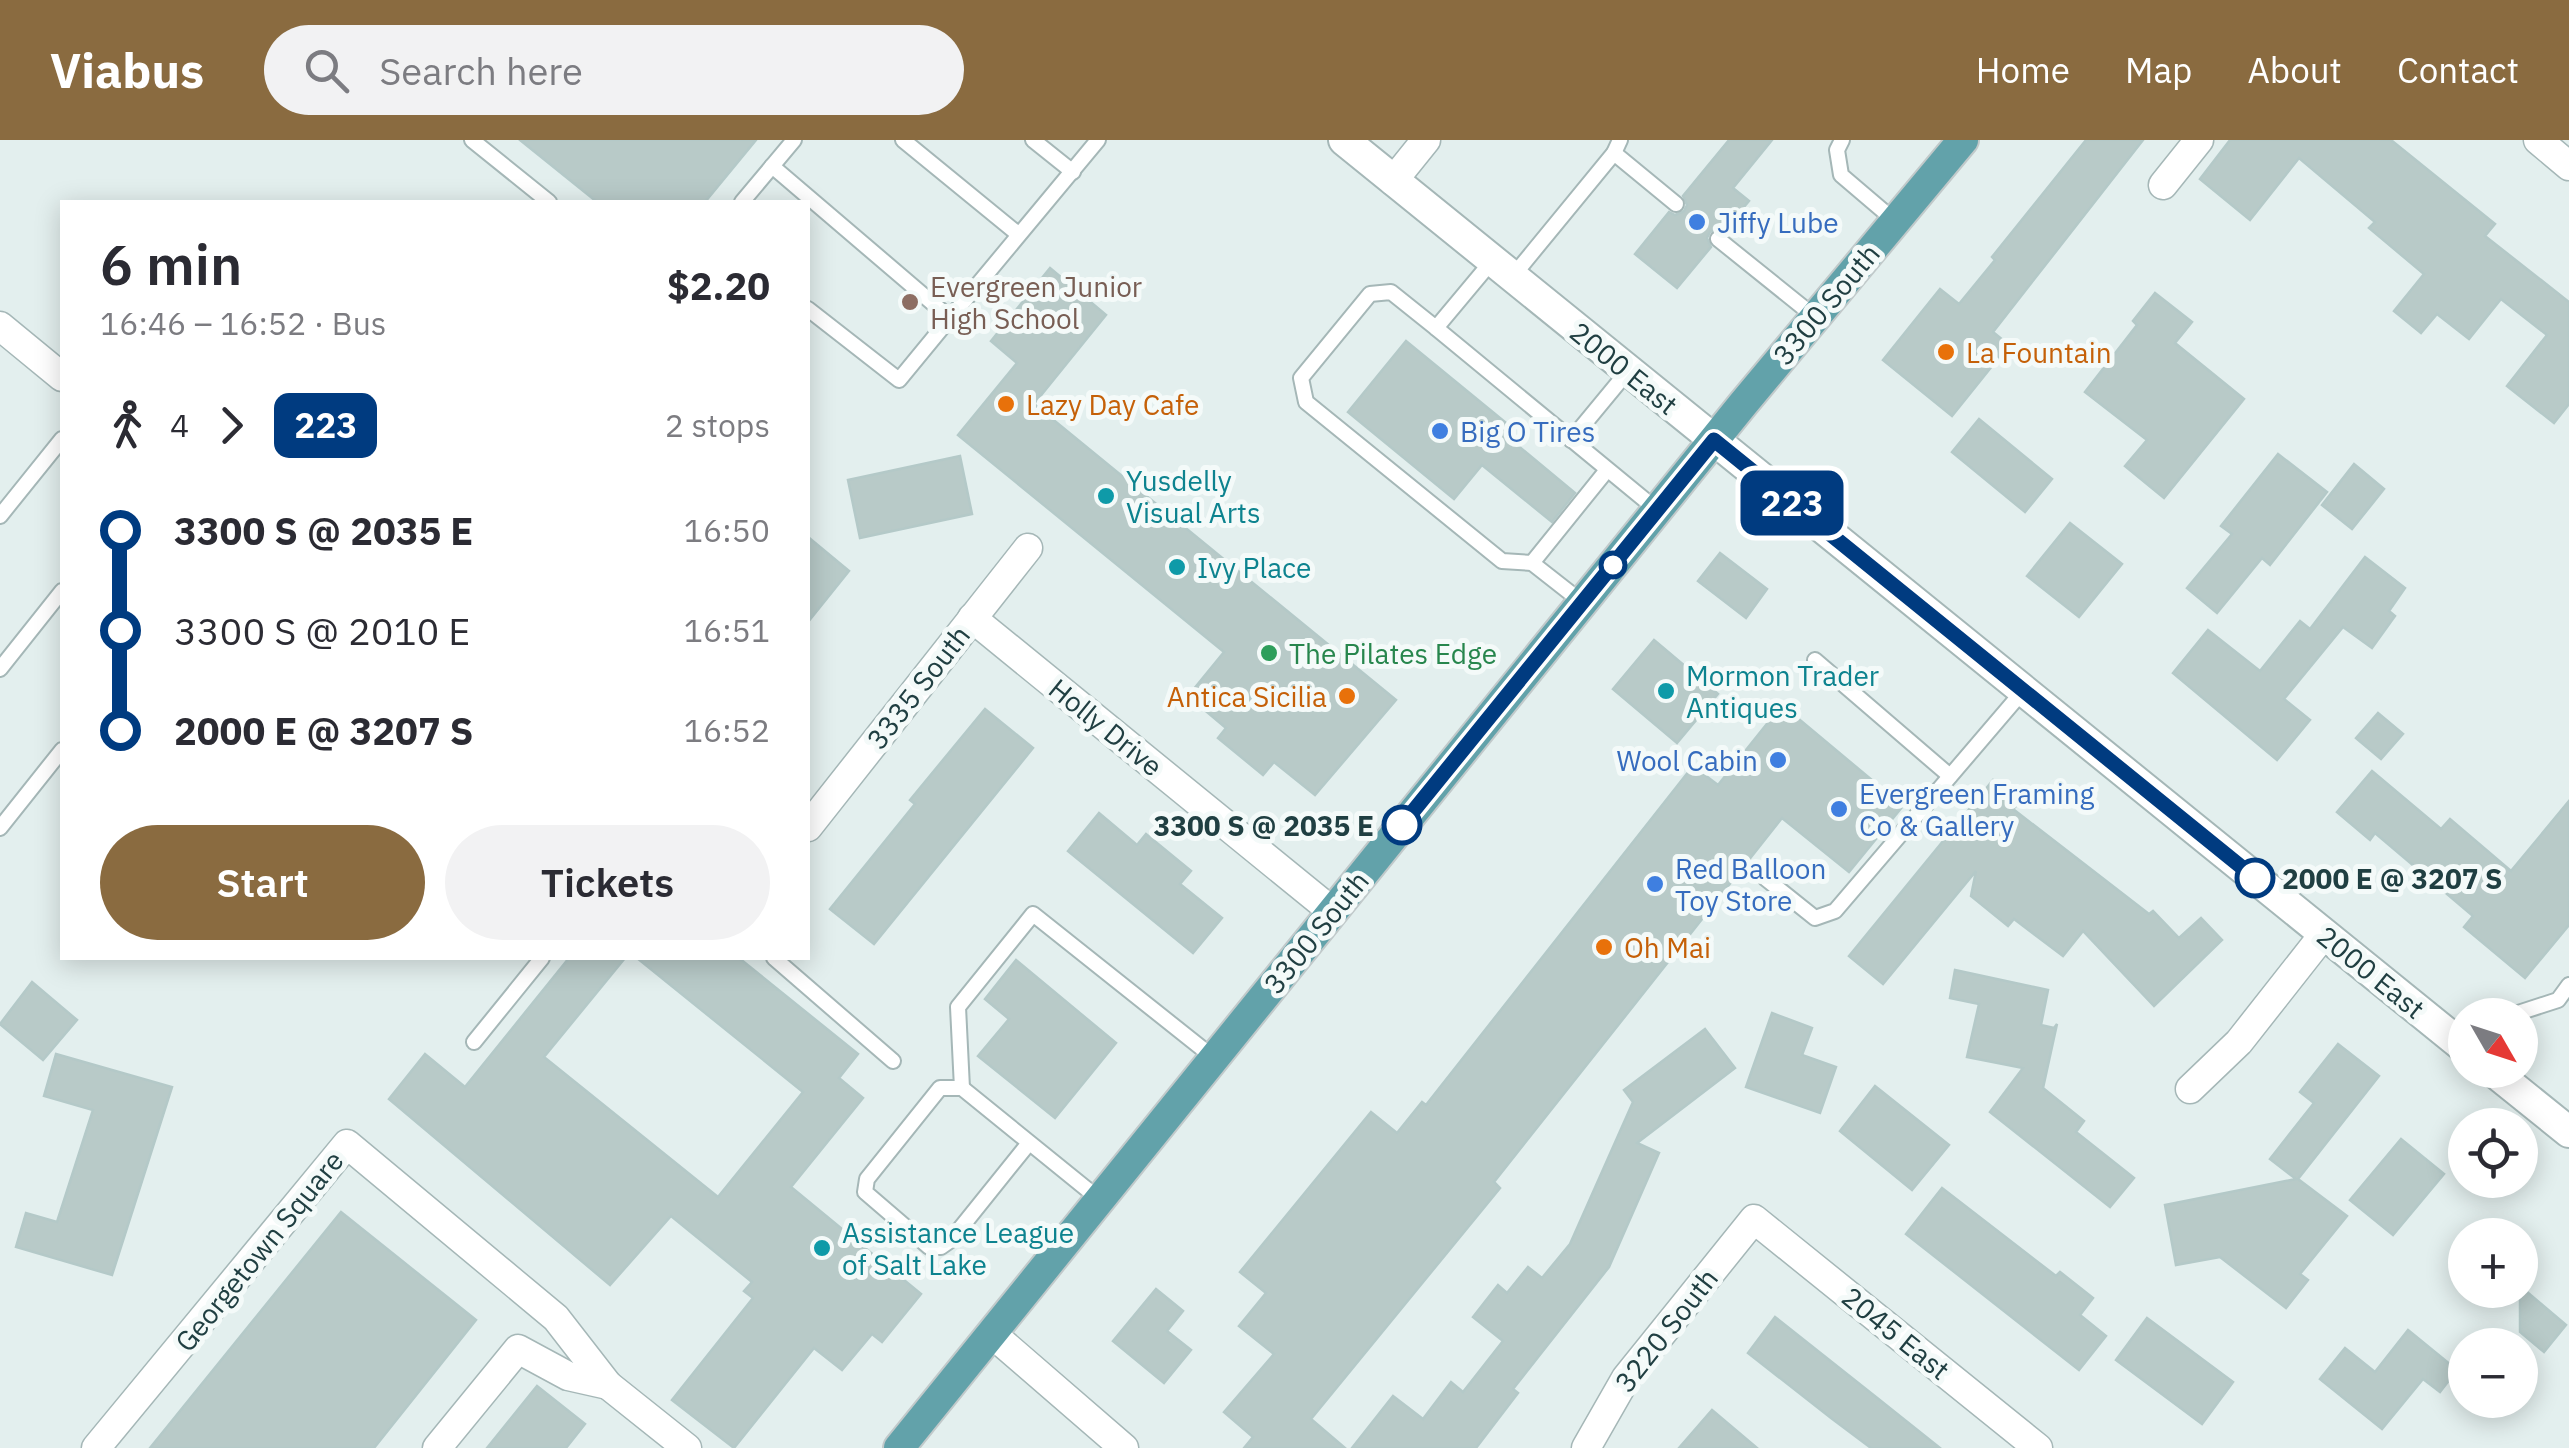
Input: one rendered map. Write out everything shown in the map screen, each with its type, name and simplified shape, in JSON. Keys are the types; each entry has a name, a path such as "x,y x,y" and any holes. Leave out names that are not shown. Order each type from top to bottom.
{"main road":[{"name":"3300 South","path":"898,1448 1657,510 1963,140"}],"street":[{"name":"2000 East","path":"1344,140 2448,1034"},
{"path":"1393,181 1426,140"},
{"path":"2163,185 2198,140"},
{"path":"2538,140 2569,166"},
{"path":"0,326 60,375"},
{"name":"3335 South","path":"810,824 1028,548"},
{"name":"Holly Drive","path":"972,618 1332,912"},
{"path":"2190,1089 2238,1042 2324,934"},
{"path":"2514,1088 2569,1132"},
{"name":"Georgetown Square","path":"96,1448 347,1144 556,1318 608,1385 687,1448"},
{"name":"3220 South","path":"1586,1448 1626,1378 1754,1218"},
{"name":"2045 East","path":"1754,1218 2038,1448"},
{"path":"991,1333 1124,1448"},
{"name":"Georgetown Square","path":"436,1448 518,1349 568,1376 608,1385"}],"lane":[{"path":"472,140 547,200"},
{"path":"744,200 794,140"},
{"path":"903,140 1018,234"},
{"path":"1033,140 1073,172"},
{"path":"810,311 899,380 1098,140"},
{"path":"1842,140 1837,150 1841,175 1896,222"},
{"path":"1436,328 1502,269 1617,146 1676,204"},
{"path":"772,166 950,318"},
{"path":"1718,239 1815,317"},
{"path":"1583,602 1532,563 1502,561 1306,402 1300,378 1370,294 1390,292 1657,510"},
{"path":"1571,440 1628,371"},
{"path":"0,516 60,442"},
{"path":"1532,563 1607,470"},
{"path":"0,669 60,594"},
{"path":"1815,660 1950,776"},
{"path":"1765,878 1815,918 1835,911 2024,691"},
{"path":"0,828 60,753"},
{"path":"962,1088 958,1007 1033,914 1214,1058"},
{"path":"474,1042 540,960"},
{"path":"776,960 893,1061"},
{"path":"2538,1007 2558,1000 2569,986"},
{"path":"1028,1142 941,1247 929,1248 868,1198 867,1179 940,1088 962,1088 1100,1200"}],"building":[{"path":"520,140 756,140 707,200 595,200"},
{"name":"Jiffy Lube","path":"1729,140 1772,140 1733,188 1749,201 1724,231 1719,228 1710,232 1707,238 1711,247 1677,288 1635,254 1669,212 1675,215 1684,211 1687,205 1683,196"},
{"path":"2086,140 2143,140 1993,332 2009,345 1952,416 1883,360 1940,289 1959,304"},
{"path":"2230,140 2391,140 2495,224 2485,236 2569,302 2569,404 2554,423 2507,386 2547,335 2501,299 2469,339 2437,314 2421,333 2394,311 2424,274 2369,228 2375,222 2299,158 2250,220 2200,179"},
{"name":"Ivy Place","path":"1050,268 1106,315 1034,404 1396,700 1315,795 1274,762 1263,775 1218,738 1226,728 1188,696 1224,652 958,435 1017,363 991,341"},
{"path":"2155,293 2192,322 2175,343 2244,399 2164,498 2125,466 2147,440 2085,392 2137,325 2133,321"},
{"name":"Big O Tires","path":"1406,341 1511,427 1505,435 1575,493 1552,522 1482,465 1454,499 1348,412"},
{"path":"1979,419 2052,479 2025,512 1952,452"},
{"path":"2278,454 2327,492 2270,565 2262,558 2217,613 2187,588 2232,534 2221,526"},
{"path":"960,456 972,514 860,538 848,480"},
{"path":"2354,464 2384,489 2352,529 2322,505"},
{"path":"2070,523 2122,564 2079,617 2027,576"},
{"path":"810,539 849,571 810,620"},
{"path":"1720,553 1767,589 1746,618 1698,581"},
{"path":"2365,557 2405,588 2389,611 2395,616 2372,648 2343,627 2284,699 2310,720 2277,760 2173,673 2208,630 2260,671 2300,621 2310,629"},
{"name":"Mormon Trader Antiques","path":"1654,640 1718,694 1677,743 1613,689"},
{"path":"1782,705 1903,806 1849,872 1782,818 1494,1182 1500,1188 1311,1419 1345,1448 1244,1448 1253,1437 1224,1412 1274,1354 1239,1326 1266,1293 1240,1272 1371,1112 1397,1133 1422,1102 1426,1105 1693,766 1718,785"},
{"path":"985,709 1033,748 874,944 830,909 915,804 910,800"},
{"path":"2378,713 2403,734 2381,759 2356,738"},
{"path":"2372,771 2441,829 2450,819 2511,871 2569,801 2569,925 2525,978 2464,927 2473,916 2375,833 2370,840 2337,812"},
{"path":"1993,780 2020,802 2013,809 2149,914 2153,911 2179,938 2201,918 2222,940 2154,1006 2083,931 2063,956 2014,919 2008,926 1971,896 1976,871 1883,984 1849,956"},
{"path":"1099,813 1137,845 1146,834 1191,871 1180,884 1222,918 1193,953 1068,851"},
{"path":"567,960 623,960 544,1057 718,1197 803,1092 639,960 741,960 858,1054 839,1078 863,1098 791,1187 921,1294 882,1342 872,1334 842,1370 814,1348 734,1448 672,1400 753,1298 744,1291 752,1282 671,1216 610,1285 389,1099 425,1054 465,1087"},
{"path":"1016,960 1116,1043 1055,1118 978,1056 1009,1019 985,999"},
{"path":"1955,970 2048,990 2041,1025 2054,1028 2057,1024 2043,1088 2084,1121 2076,1132 2134,1178 2110,1207 1990,1112 2023,1068 1967,1057 1979,1004 1950,998"},
{"path":"32,982 77,1020 43,1060 0,1024"},
{"path":"1772,1013 1812,1028 1802,1055 1836,1067 1820,1113 1746,1087"},
{"path":"1705,1029 1735,1068 1637,1143 1659,1153 1609,1267 1513,1389 1518,1393 1476,1448 1352,1448 1393,1396 1423,1419 1451,1382 1463,1392 1503,1341 1473,1317 1498,1285 1507,1293 1528,1267 1542,1278 1570,1244 1633,1102 1624,1090"},
{"path":"2338,1044 2379,1076 2298,1179 2347,1216 2300,1274 2308,1280 2286,1308 2220,1257 2176,1265 2165,1205 2296,1179 2270,1159 2314,1103 2300,1092"},
{"path":"56,1054 172,1087 112,1275 16,1247 26,1213 57,1222 93,1110 44,1096"},
{"path":"1875,1086 1949,1145 1912,1190 1840,1131"},
{"path":"2401,1139 2444,1174 2393,1235 2350,1200"},
{"path":"1942,1188 2056,1276 2060,1272 2093,1298 2080,1315 2106,1336 2079,1370 1906,1234"},
{"path":"341,1212 476,1320 374,1448 150,1448"},
{"path":"1156,1289 1183,1311 1167,1331 1191,1350 1164,1383 1113,1341"},
{"path":"2538,1301 2566,1325 2544,1352 2538,1347 2538,1328 2520,1328 2520,1308 2538,1308"},
{"path":"1775,1317 1940,1448 1871,1448 1748,1353"},
{"path":"2147,1318 2233,1382 2202,1424 2116,1360"},
{"path":"2408,1330 2448,1363 2448,1382 2440,1392 2423,1379 2382,1429 2320,1379 2345,1348 2375,1372"},
{"path":"537,1386 585,1424 566,1448 487,1448"},
{"path":"1712,1410 1757,1448 1679,1448"}],"bus line":[{"name":"223","path":"1402,825 1714,440 2255,878"}],"place":[{"name":"Jiffy Lube","path":"1697,222"},
{"name":"Evergreen Junior High School","path":"910,302"},
{"name":"La Fountain","path":"1946,352"},
{"name":"Lazy Day Cafe","path":"1006,404"},
{"name":"Big O Tires","path":"1440,431"},
{"name":"Yusdelly Visual Arts","path":"1106,496"},
{"name":"Ivy Place","path":"1177,567"},
{"name":"The Pilates Edge","path":"1269,653"},
{"name":"Mormon Trader Antiques","path":"1666,691"},
{"name":"Antica Sicilia","path":"1347,696"},
{"name":"Wool Cabin","path":"1778,760"},
{"name":"Evergreen Framing Co & Gallery","path":"1839,809"},
{"name":"3300 S @ 2035 E","path":"1402,825"},
{"name":"2000 E @ 3207 S","path":"2255,878"},
{"name":"Red Balloon Toy Store","path":"1655,884"},
{"name":"Oh Mai","path":"1604,947"},
{"name":"Assistance League of Salt Lake","path":"822,1248"}]}
